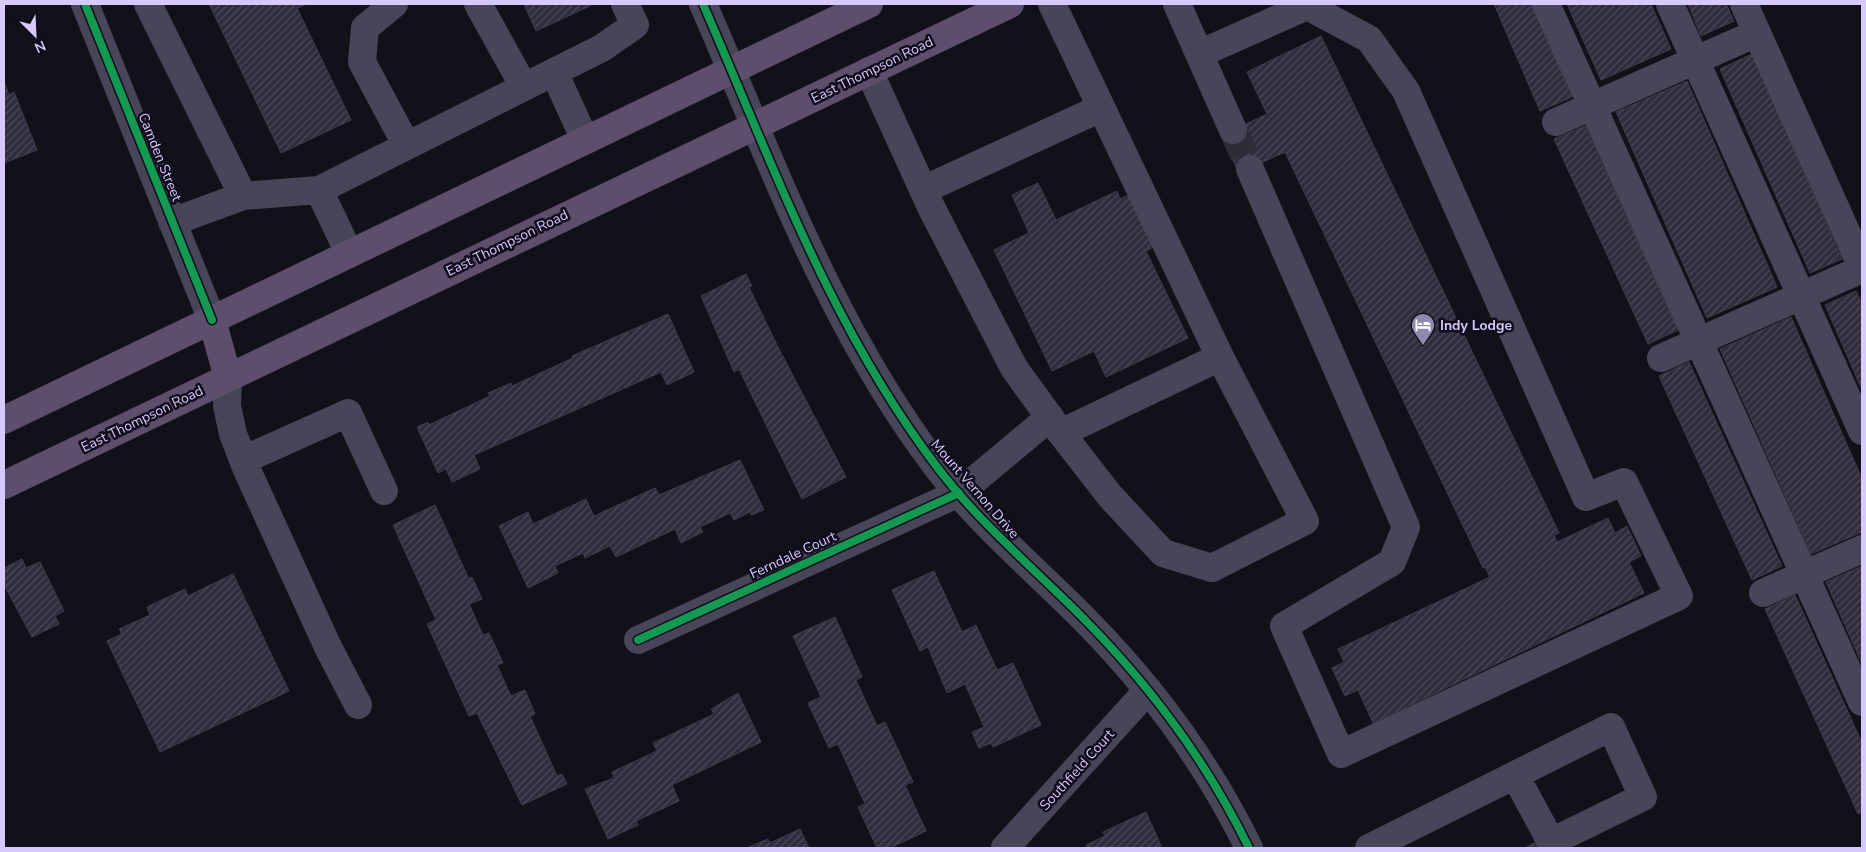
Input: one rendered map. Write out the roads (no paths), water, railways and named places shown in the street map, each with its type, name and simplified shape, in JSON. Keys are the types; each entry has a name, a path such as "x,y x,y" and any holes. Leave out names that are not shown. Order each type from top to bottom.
{"main road":[{"path":"4,420 868,4"},
{"name":"East Thompson Road","path":"4,485 228,378 750,115 869,71 1010,4"},
{"path":"212,320 228,378"}],"street":[{"name":"Camden Street","path":"85,4 212,320"},
{"path":"148,4 243,196"},
{"path":"394,4 365,28 362,62 407,146"},
{"path":"478,4 524,87"},
{"path":"172,222 243,196 319,190 602,48 635,26 625,4"},
{"name":"Mount Vernon Drive","path":"703,4 732,68 750,115 855,342 902,420 959,494 989,528 1088,623 1148,690 1202,765 1250,848"},
{"path":"869,71 924,190 1014,368 1110,496 1163,554 1212,568 1305,521 1220,357 1052,4"},
{"path":"1178,4 1233,130"},
{"path":"1546,4 1862,702"},
{"path":"1670,4 1862,431"},
{"path":"1661,358 1862,268 1744,4"},
{"path":"1199,54 1307,6 1369,39 1406,91 1586,498 1624,482 1679,596 1341,754 1284,626 1392,562 1406,527 1250,169"},
{"path":"1556,122 1757,33"},
{"path":"554,72 585,140"},
{"path":"924,190 1101,108"},
{"path":"319,190 349,253"},
{"name":"Ferndale Court","path":"638,640 959,494 1055,425 1220,357"},
{"path":"228,378 227,406 233,434 243,460 327,645 358,704"},
{"path":"243,460 348,413 384,491"},
{"path":"1763,593 1862,549"},
{"name":"Southfield Court","path":"1005,848 1148,690"},
{"path":"1369,848 1515,774 1611,727 1643,797 1551,842 1515,774"}],"tunnel":[{"path":"1233,130 1250,169"}],"place":[{"name":"Indy Lodge","path":"1423,346"}]}
